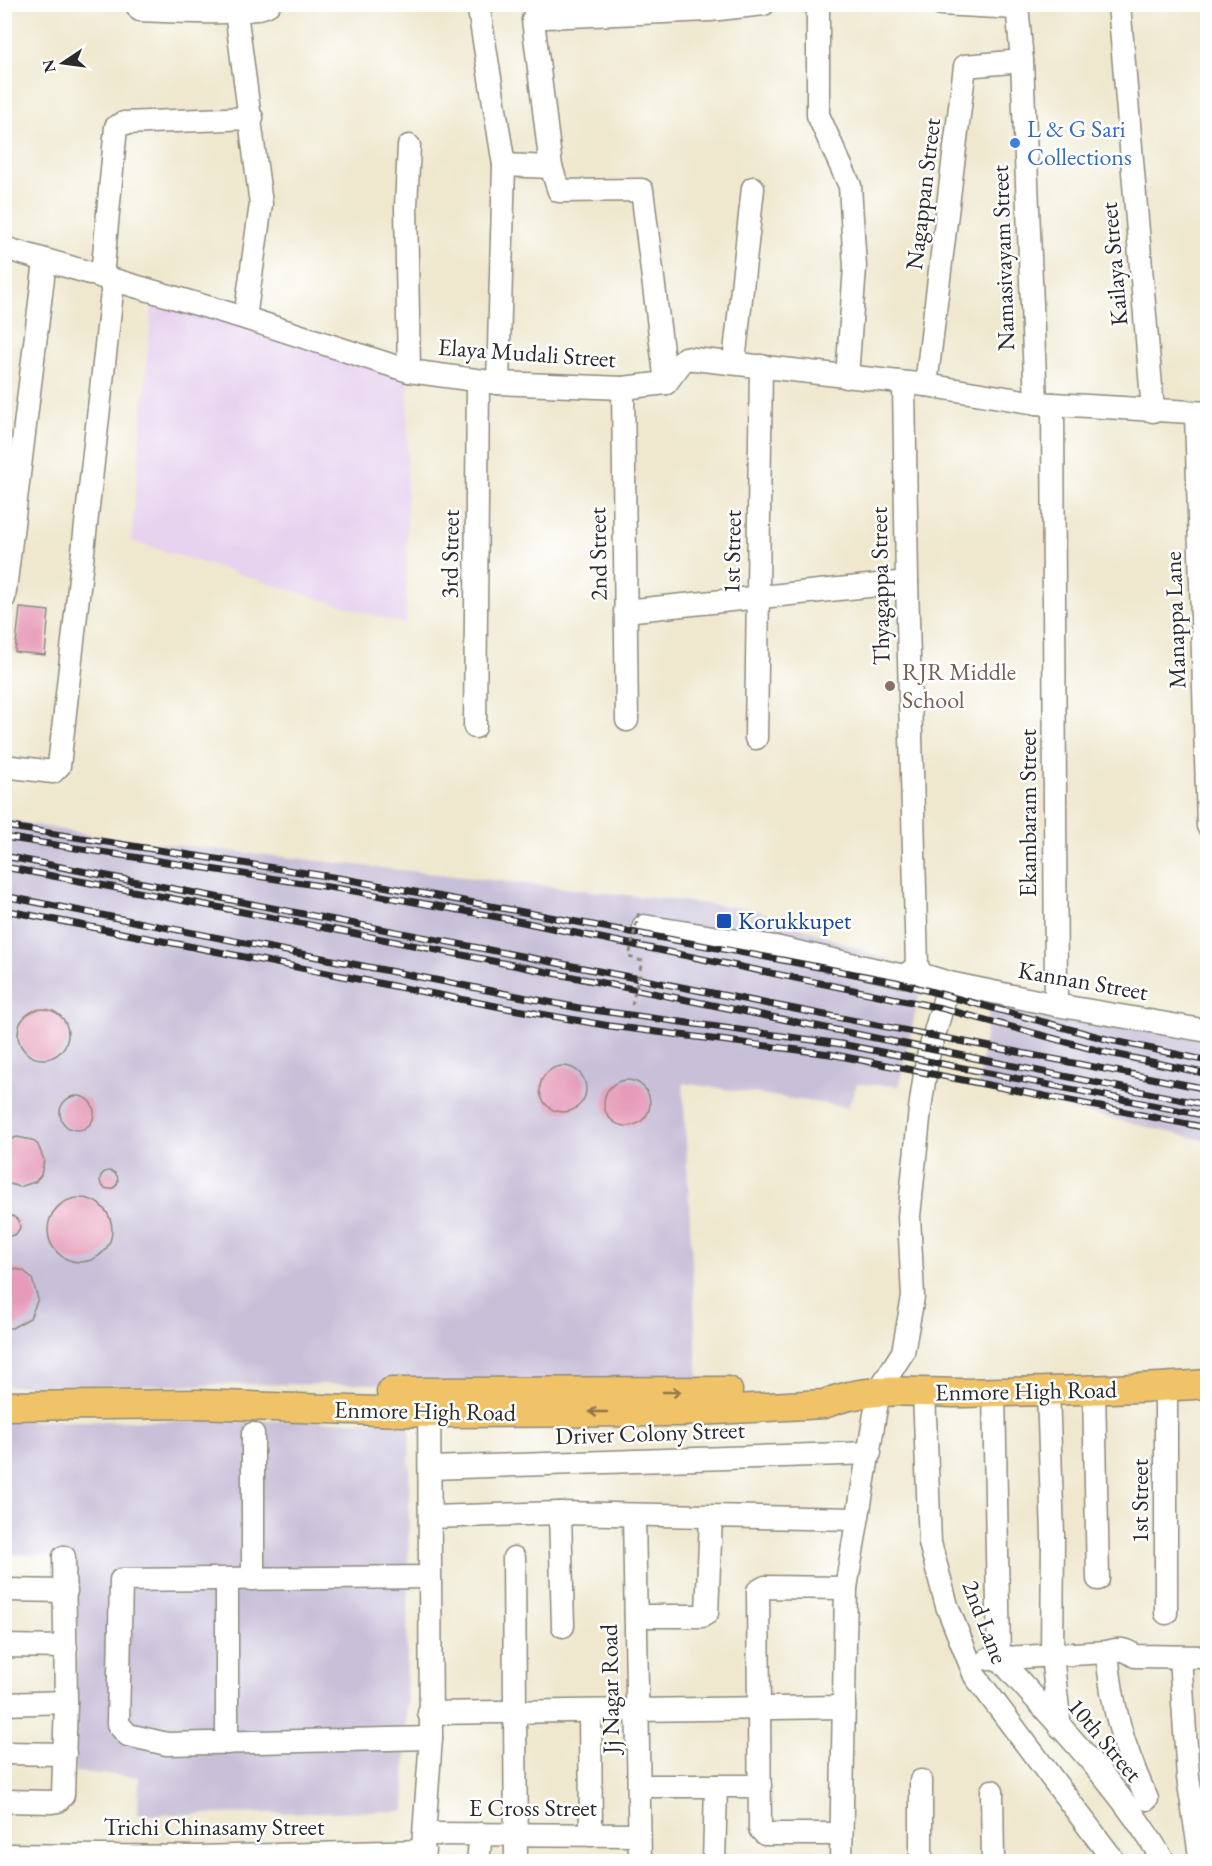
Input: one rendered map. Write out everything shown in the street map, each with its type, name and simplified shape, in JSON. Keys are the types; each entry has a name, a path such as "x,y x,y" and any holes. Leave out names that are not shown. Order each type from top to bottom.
{"main road":[{"name":"Enmore High Road","path":"4,1406 429,1402 828,1391 844,1396 879,1390 924,1393 994,1392 1166,1388 1206,1384"},
{"name":"Enmore High Road","path":"4,1391 429,1402"}],"street":[{"path":"136,4 140,10 236,12 263,8 269,4"},
{"name":"3rd Street","path":"475,727 488,382 504,165 478,4"},
{"path":"536,6 546,17 643,8 764,4"},
{"path":"818,4 818,115 850,186 855,267 847,377"},
{"path":"941,4 1017,6"},
{"name":"Kailaya Street","path":"1119,4 1153,411"},
{"path":"536,6 532,20 551,167 559,191 642,190 666,383"},
{"name":"Namasivayam Street","path":"1017,6 1044,403"},
{"path":"236,12 252,118 261,204 245,318"},
{"name":"Nagappan Street","path":"915,384 965,66 1022,61"},
{"path":"4,766 53,772 59,766 112,292 106,278 116,127 124,123 252,118"},
{"path":"409,146 406,206 409,371"},
{"path":"504,165 551,167"},
{"path":"734,362 753,188"},
{"name":"Elaya Mudali Street","path":"4,248 245,318 409,371 488,382 623,388 666,383"},
{"path":"4,598 45,261"},
{"path":"666,383 685,358 915,384 1044,403 1202,413"},
{"name":"1st Street","path":"756,738 761,366"},
{"name":"Thyagappa Street","path":"915,384 907,582 917,967"},
{"name":"2nd Street","path":"623,388 627,720"},
{"name":"Ekambaram Street","path":"1044,403 1056,1005"},
{"name":"Manappa Lane","path":"1202,413 1208,826"},
{"path":"625,611 907,582"},
{"path":"642,919 904,976 917,967 923,975 949,983 927,1060 920,1109 909,1216 913,1297 903,1352 879,1390 863,1497 856,1519 846,1588 841,1862"},
{"name":"Kannan Street","path":"949,983 1056,1005 1208,1030"},
{"name":"1st Street","path":"1166,1388 1166,1613"},
{"path":"1094,1390 1098,1579"},
{"path":"1048,1391 1053,1536 1052,1656 1060,1727"},
{"path":"994,1392 999,1658"},
{"name":"2nd Lane","path":"924,1393 930,1543 946,1606 975,1676 1115,1862"},
{"path":"424,1849 431,1738 429,1713 431,1468 429,1402"},
{"path":"253,1434 253,1579"},
{"name":"Driver Colony Street","path":"431,1468 870,1453"},
{"path":"430,1516 560,1513 856,1519"},
{"path":"560,1513 564,1626"},
{"name":"Jj Nagar Road","path":"634,1515 640,1862"},
{"path":"636,1616 702,1616 707,1614 711,1517"},
{"path":"4,1801 58,1801 63,1795 66,1702 64,1557"},
{"path":"514,1558 517,1711 516,1862"},
{"path":"429,1577 121,1580 117,1724 128,1736 167,1744 431,1738"},
{"path":"227,1580 227,1743"},
{"path":"841,1834 762,1833 758,1589 846,1588"},
{"path":"4,1590 66,1591"},
{"path":"4,1646 66,1647"},
{"path":"969,1661 1107,1652 1118,1648 1127,1650 1135,1656 1208,1658"},
{"path":"1107,1652 1110,1684 1123,1745 1147,1799"},
{"path":"1180,1657 1184,1747 1193,1822 1201,1862"},
{"name":"10th Street","path":"999,1658 1060,1727 1146,1832 1164,1862"},
{"path":"4,1704 66,1702"},
{"path":"429,1713 638,1712 844,1707"},
{"path":"590,1712 591,1835"},
{"path":"4,1753 65,1754"},
{"path":"921,1781 921,1862"},
{"path":"639,1786 760,1786"},
{"path":"714,1862 716,1786"},
{"path":"992,1791 993,1862"},
{"path":"478,1862 481,1834"},
{"name":"E Cross Street","path":"424,1849 481,1834 639,1835"},
{"name":"Trichi Chinasamy Street","path":"4,1855 197,1857 424,1849"}],"path":[{"path":"632,1005 642,961 629,957 642,919"}],"shaded area":[{"path":"153,295 408,374 406,625 131,541"},
{"path":"4,819 94,836 753,909 924,974 899,1086 857,1084 848,1107 683,1083 698,1382 5,1386"},
{"path":"991,997 1207,1040 1207,1141 978,1087"},
{"path":"5,1421 410,1421 405,1811 138,1815 139,1777 75,1772 76,1557 5,1554"}],"building":[{"path":"20,608 49,611 45,655 15,652"},
{"path":"43,1009 52,1011 63,1020 68,1034 66,1043 57,1054 43,1059 34,1057 23,1048 18,1034 20,1025 29,1014"},
{"path":"563,1066 579,1073 586,1089 579,1105 563,1112 547,1105 540,1089 547,1073"},
{"path":"627,1080 643,1087 650,1103 643,1119 627,1126 611,1119 604,1103 611,1087"},
{"path":"77,1096 89,1101 94,1113 89,1125 77,1130 65,1125 60,1113 65,1101"},
{"path":"17,1137 32,1140 38,1145 44,1160 41,1175 35,1182 19,1187 4,1182 4,1142"},
{"path":"105,1171 113,1171 118,1176 116,1187 105,1189 100,1184 100,1176"},
{"path":"80,1198 98,1204 106,1212 112,1230 106,1248 98,1256 80,1262 62,1256 54,1248 48,1230 54,1212 62,1204"},
{"path":"13,1216 19,1221 20,1228 16,1234 4,1236 4,1217"},
{"path":"4,1266 24,1271 32,1279 38,1299 30,1318 12,1328 4,1328"}],"railway":[{"path":"4,826 345,879 896,982 1110,1040 1208,1061"},
{"path":"4,837 354,891 503,918 941,1008 1100,1051 1208,1074"},
{"path":"4,856 1208,1089"},
{"path":"4,867 456,954 1208,1105"},
{"path":"4,896 579,1008 841,1044 1208,1116"},
{"path":"4,910 506,1008 610,1026 830,1054 1208,1128"}],"place":[{"name":"L & G Sari Collections","path":"1015,143"},
{"name":"RJR Middle School","path":"890,686"},
{"name":"Korukkupet","path":"724,921"}]}
